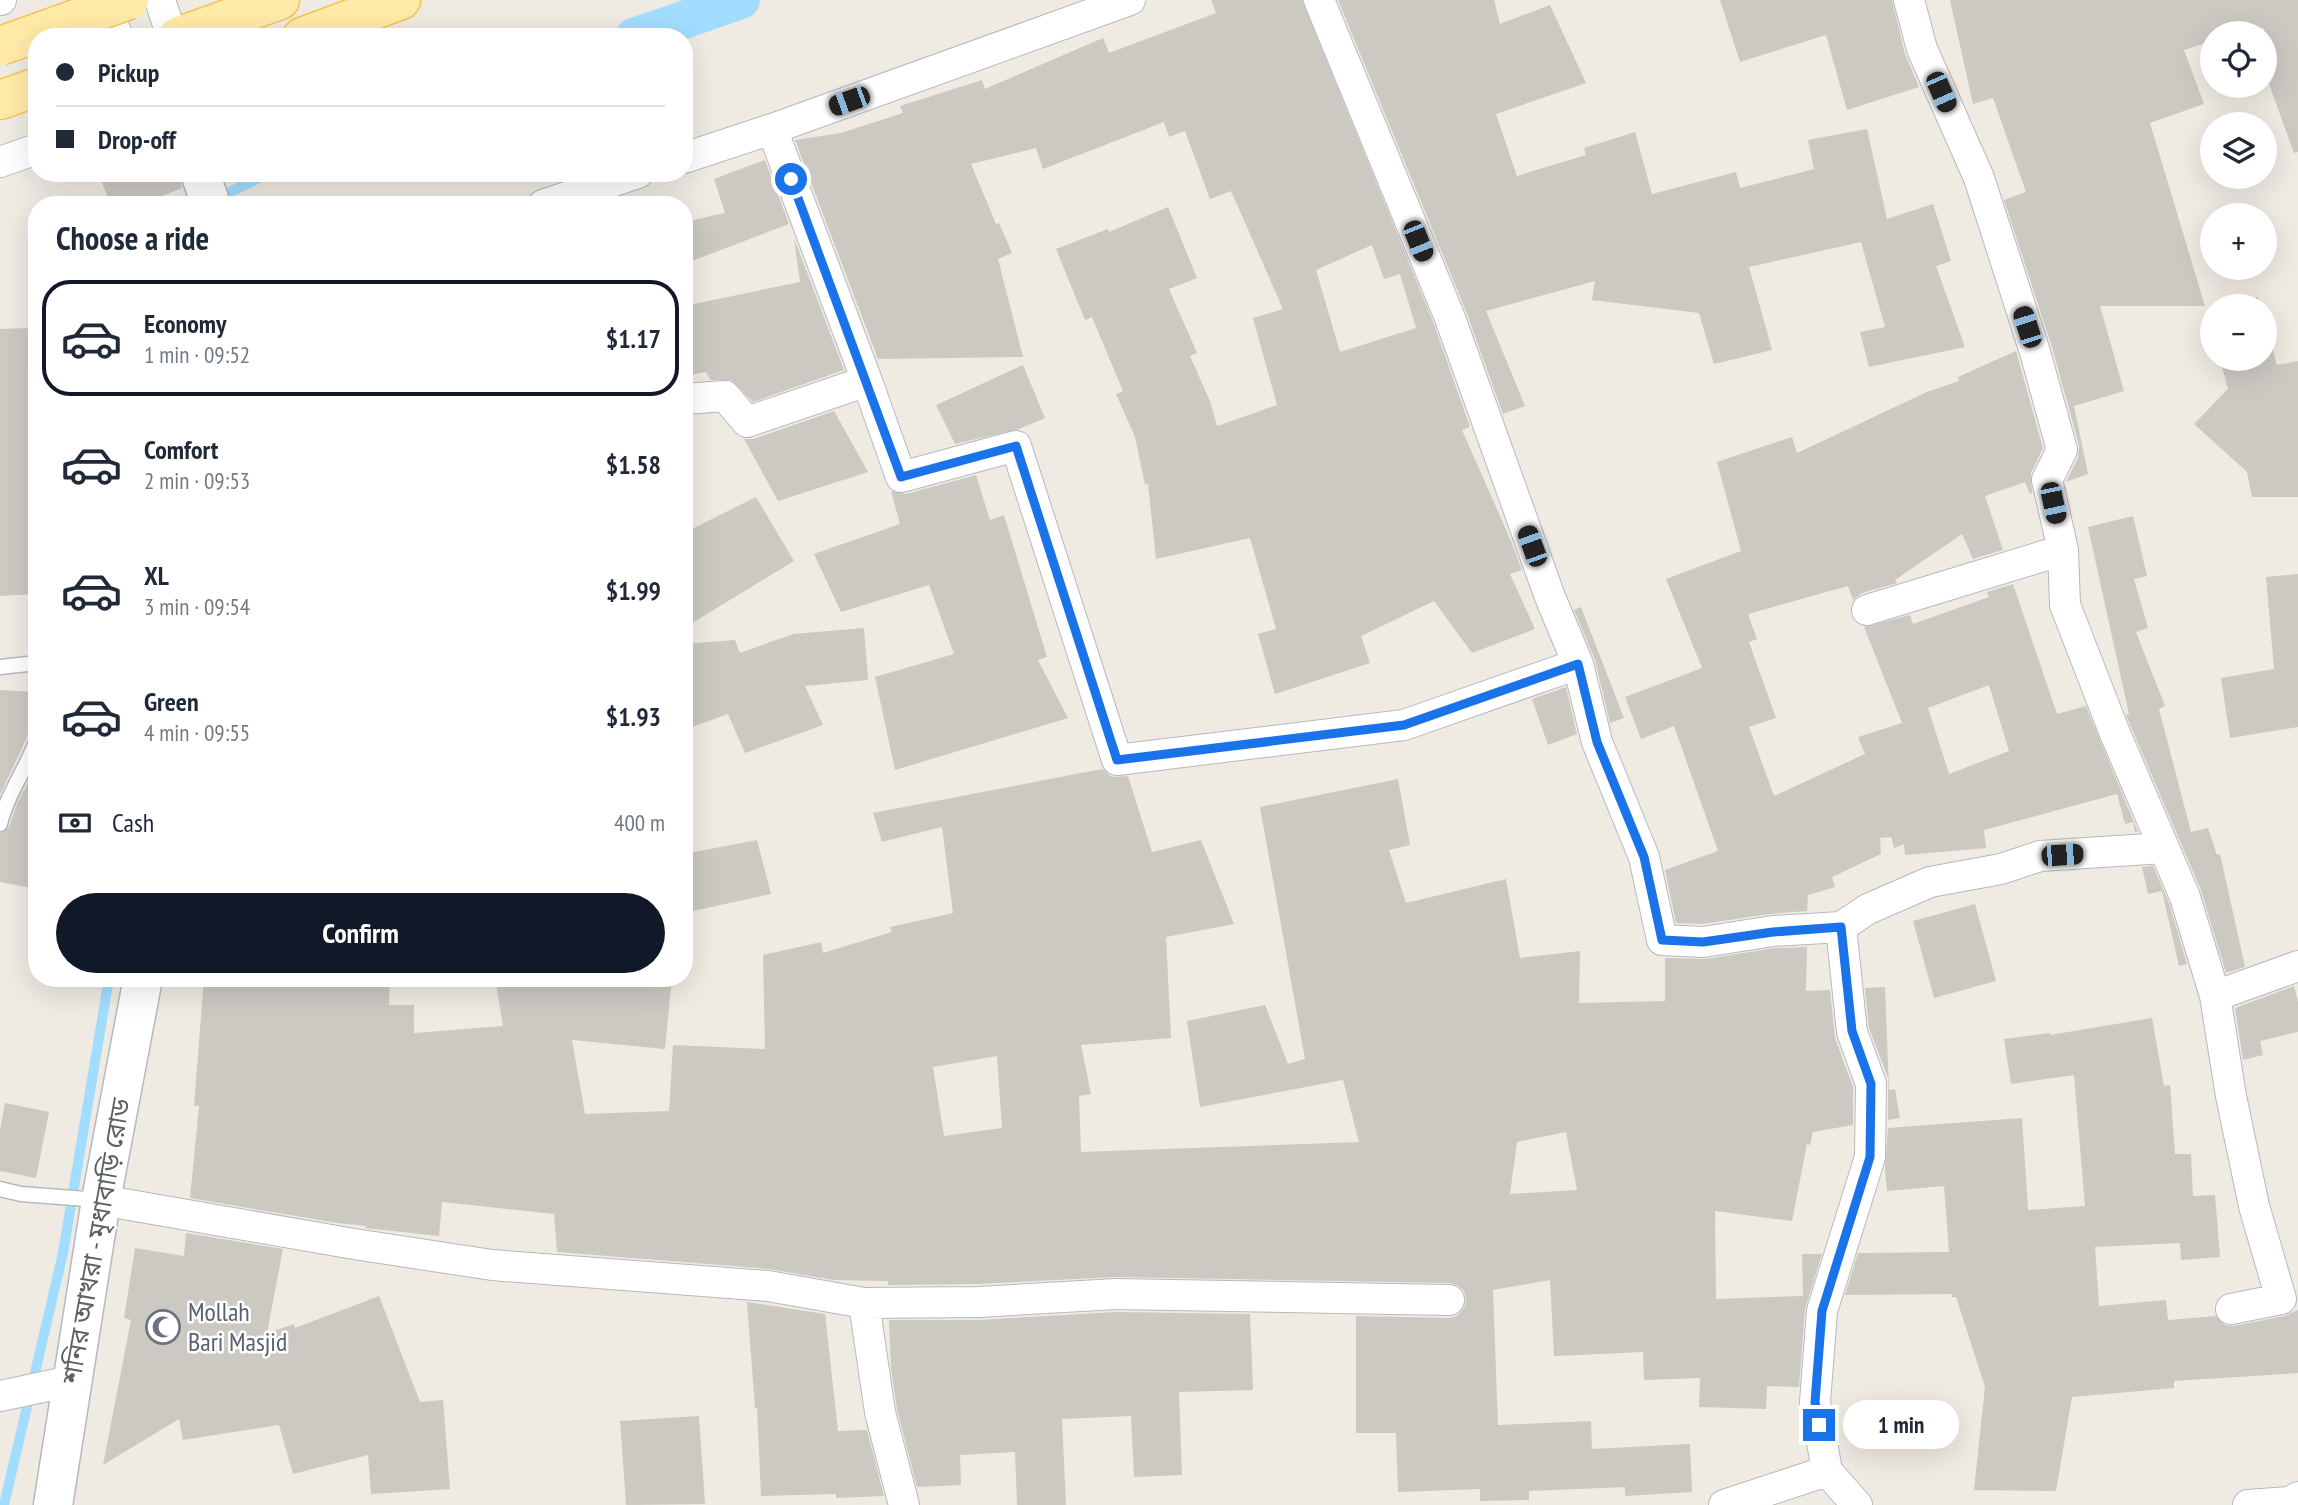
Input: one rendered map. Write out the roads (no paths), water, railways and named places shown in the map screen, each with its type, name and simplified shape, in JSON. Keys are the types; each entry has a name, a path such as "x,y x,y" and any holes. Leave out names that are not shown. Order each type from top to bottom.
{"main road":[{"path":"50,28 129,0"},
{"path":"201,28 280,0"},
{"path":"326,28 401,0"},
{"path":"0,46 28,36"},
{"path":"0,100 28,90"},
{"name":"শনির আখরা - মৃধাবাড়ি রোড","path":"53,1505 60,1384 101,1200 142,987"}],"street":[{"path":"103,0 114,28"},
{"path":"160,0 171,28"},
{"path":"693,155 1130,0"},
{"path":"1319,0 1450,317 1550,597 1578,664 1597,742 1644,857 1662,940 1703,942 1773,932 1841,927 1868,909 1930,882 2001,869 2040,856 2164,848"},
{"path":"1909,0 1922,49 1979,178 2035,352 2062,450 2048,480 2063,550 2065,605 2114,732 2185,897 2215,996 2231,1096 2254,1206 2289,1295 2231,1309"},
{"path":"772,129 901,477 1016,446 1117,760 1404,725 1578,664"},
{"path":"0,162 28,152"},
{"path":"570,196 611,182"},
{"path":"693,398 725,396 747,422 867,381"},
{"path":"1867,610 2063,550"},
{"path":"1841,927 1852,1031 1871,1084 1870,1157 1822,1311 1815,1402 1827,1471 1857,1505"},
{"path":"2215,996 2298,966"},
{"path":"101,1200 492,1265 768,1286 864,1303 979,1302 1116,1294 1449,1300"},
{"path":"864,1303 880,1412 904,1505"},
{"path":"0,1396 60,1384"},
{"path":"1724,1505 1827,1471"},
{"path":"2248,1505 2290,1502 2298,1497"}],"lane":[{"path":"0,667 28,664"},
{"path":"0,824 3,812 28,763"},
{"path":"0,1189 21,1194 101,1200"}],"waterway":[{"path":"660,28 741,0"},
{"path":"221,196 251,182"},
{"path":"4,1505 63,1253 107,987"}],"place":[{"name":"Mollah Bari Masjid","path":"163,1327"}]}
